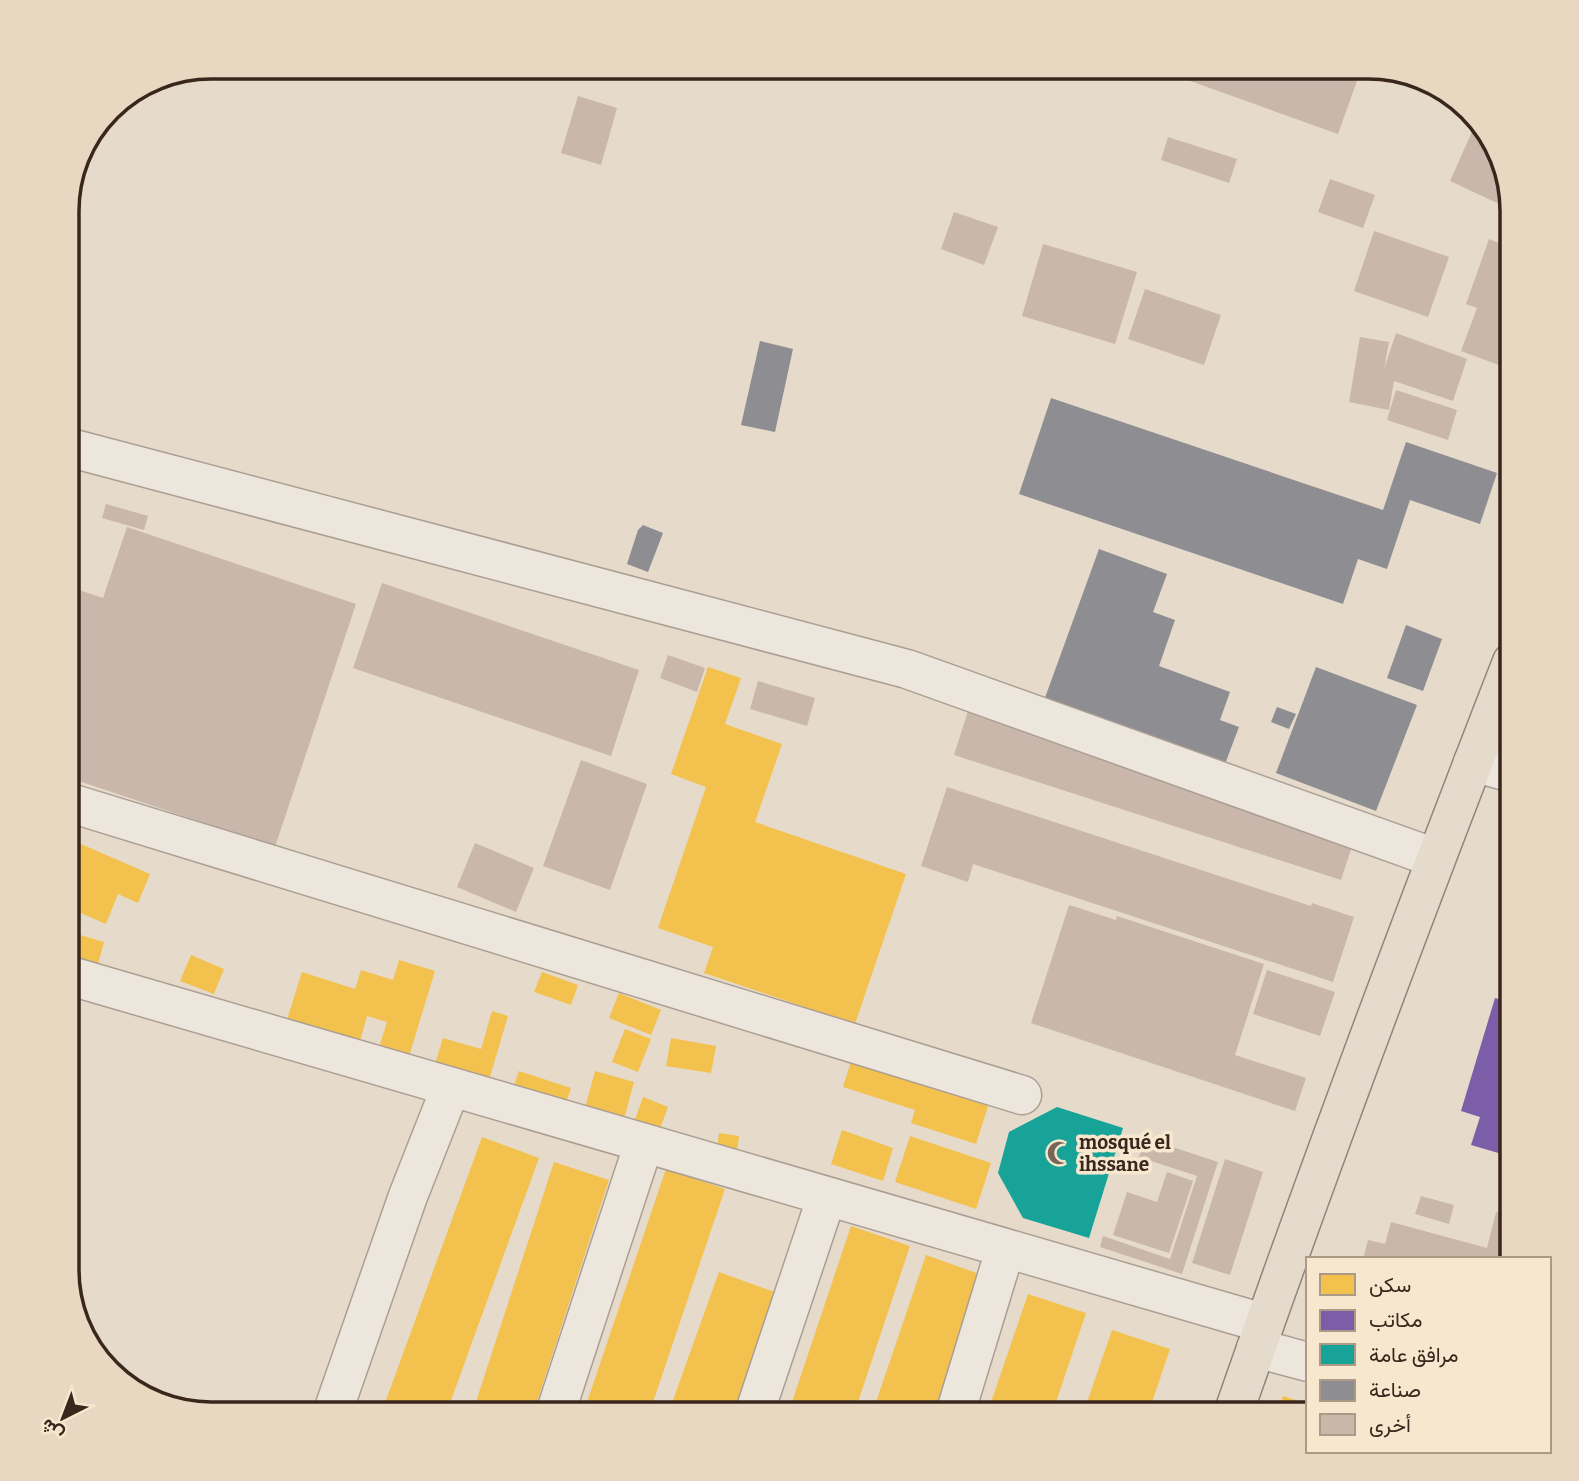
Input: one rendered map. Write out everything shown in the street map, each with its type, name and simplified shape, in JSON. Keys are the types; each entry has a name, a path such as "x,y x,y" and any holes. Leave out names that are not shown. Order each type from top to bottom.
{"main road":[{"path":"1237,1402 1434,858 1500,693"}],"street":[{"path":"79,450 907,669 1434,858"},
{"path":"1473,762 1500,770"},
{"path":"79,806 1022,1095"},
{"path":"79,978 1005,1251 1259,1335 1306,1361"},
{"path":"337,1402 408,1196 451,1087"},
{"path":"559,1402 644,1143"},
{"path":"758,1402 826,1199"},
{"path":"959,1402 1005,1251"}],"building: سكن":[{"path":"708,667 741,678 725,724 782,744 755,822 906,874 855,1024 704,973 713,947 658,928 706,787 671,774"},
{"path":"79,843 150,874 138,903 118,894 106,924 79,912"},
{"path":"79,935 104,942 96,972 79,967"},
{"path":"191,955 224,969 214,994 180,981"},
{"path":"399,960 435,971 406,1066 376,1057 387,1022 367,1016 357,1052 284,1029 302,972 355,989 361,970 393,980"},
{"path":"542,972 578,985 571,1005 534,992"},
{"path":"619,993 661,1010 651,1035 609,1018"},
{"path":"492,1011 508,1016 487,1087 433,1071 443,1038 481,1049"},
{"path":"625,1029 651,1039 638,1072 612,1062"},
{"path":"671,1038 716,1046 711,1073 666,1066"},
{"path":"853,1055 992,1094 976,1144 911,1123 915,1110 843,1087"},
{"path":"519,1071 571,1088 563,1111 511,1093"},
{"path":"595,1071 634,1082 624,1119 585,1108"},
{"path":"643,1097 668,1107 657,1137 632,1128"},
{"path":"842,1130 893,1148 883,1181 831,1164"},
{"path":"719,1133 739,1136 736,1160 716,1157"},
{"path":"910,1136 991,1163 976,1209 895,1182"},
{"path":"482,1137 539,1158 450,1402 385,1402"},
{"path":"554,1162 609,1180 537,1402 476,1402"},
{"path":"666,1169 725,1189 653,1402 587,1402"},
{"path":"851,1226 910,1246 858,1402 792,1402"},
{"path":"926,1255 985,1276 942,1402 876,1402"},
{"path":"719,1272 780,1294 741,1402 672,1402"},
{"path":"1028,1294 1086,1313 1056,1402 991,1402"},
{"path":"1112,1330 1170,1349 1152,1402 1087,1402"},
{"path":"1283,1396 1302,1402 1281,1402"}],"building: مكاتب":[{"path":"1495,998 1500,999 1500,1153 1471,1145 1480,1117 1461,1111"}],"building: مرافق عامة":[{"name":"mosqué el ihssane","path":"1057,1107 1123,1128 1089,1238 1023,1218 998,1173 1009,1132"}],"building: صناعة":[{"path":"760,341 793,349 775,432 741,425"},
{"path":"1051,398 1383,510 1406,442 1497,473 1480,524 1410,500 1387,569 1358,559 1343,604 1019,494"},
{"path":"643,525 663,533 648,572 627,564 638,530"},
{"path":"1099,549 1167,574 1153,612 1175,620 1159,666 1230,692 1220,720 1239,727 1222,772 1042,706"},
{"path":"1406,625 1442,639 1423,691 1387,678"},
{"path":"1316,667 1417,705 1376,811 1276,773"},
{"path":"1277,707 1296,714 1289,729 1271,722"}],"building: أخرى":[{"path":"1184,79 1351,79 1357,81 1338,134"},
{"path":"578,96 617,108 601,165 561,153"},
{"path":"1473,131 1487,153 1496,177 1499,198 1497,203 1450,181"},
{"path":"1168,137 1237,159 1229,183 1161,160"},
{"path":"1330,179 1375,195 1363,228 1318,212"},
{"path":"954,212 998,227 984,265 941,249"},
{"path":"1374,231 1449,257 1428,317 1354,291"},
{"path":"1489,239 1500,243 1500,366 1461,351 1477,308 1466,304"},
{"path":"1043,244 1137,272 1115,344 1022,316"},
{"path":"1145,289 1221,315 1204,365 1128,339"},
{"path":"1396,333 1467,359 1453,401 1394,381 1389,410 1349,402 1360,337 1389,342 1384,369"},
{"path":"1396,390 1457,410 1448,440 1387,420"},
{"path":"106,504 148,516 144,530 102,518"},
{"path":"127,527 356,604 275,847 79,781 79,590 103,598"},
{"path":"382,583 639,670 611,756 353,668"},
{"path":"668,655 705,668 697,692 660,678"},
{"path":"758,681 815,698 807,726 750,709"},
{"path":"969,708 1356,834 1341,880 954,755"},
{"path":"581,760 647,784 610,890 543,866"},
{"path":"947,787 1311,906 1312,903 1354,917 1333,982 973,864 968,882 921,866"},
{"path":"475,843 534,868 516,912 457,887"},
{"path":"1069,905 1116,920 1117,916 1264,964 1235,1055 1306,1078 1295,1111 1031,1023"},
{"path":"1267,970 1335,992 1320,1036 1253,1014"},
{"path":"1145,1138 1218,1162 1182,1274 1100,1247 1103,1236 1170,1259 1197,1176 1139,1157"},
{"path":"1225,1159 1263,1172 1230,1275 1192,1263"},
{"path":"1167,1172 1193,1181 1169,1253 1113,1235 1127,1192 1157,1202"},
{"path":"1421,1196 1454,1205 1449,1224 1415,1214"},
{"path":"1496,1212 1500,1213 1500,1257 1364,1257 1368,1240 1385,1244 1391,1222 1487,1248"}],"place":[{"name":"mosqué el ihssane","path":"1059,1153"}]}
